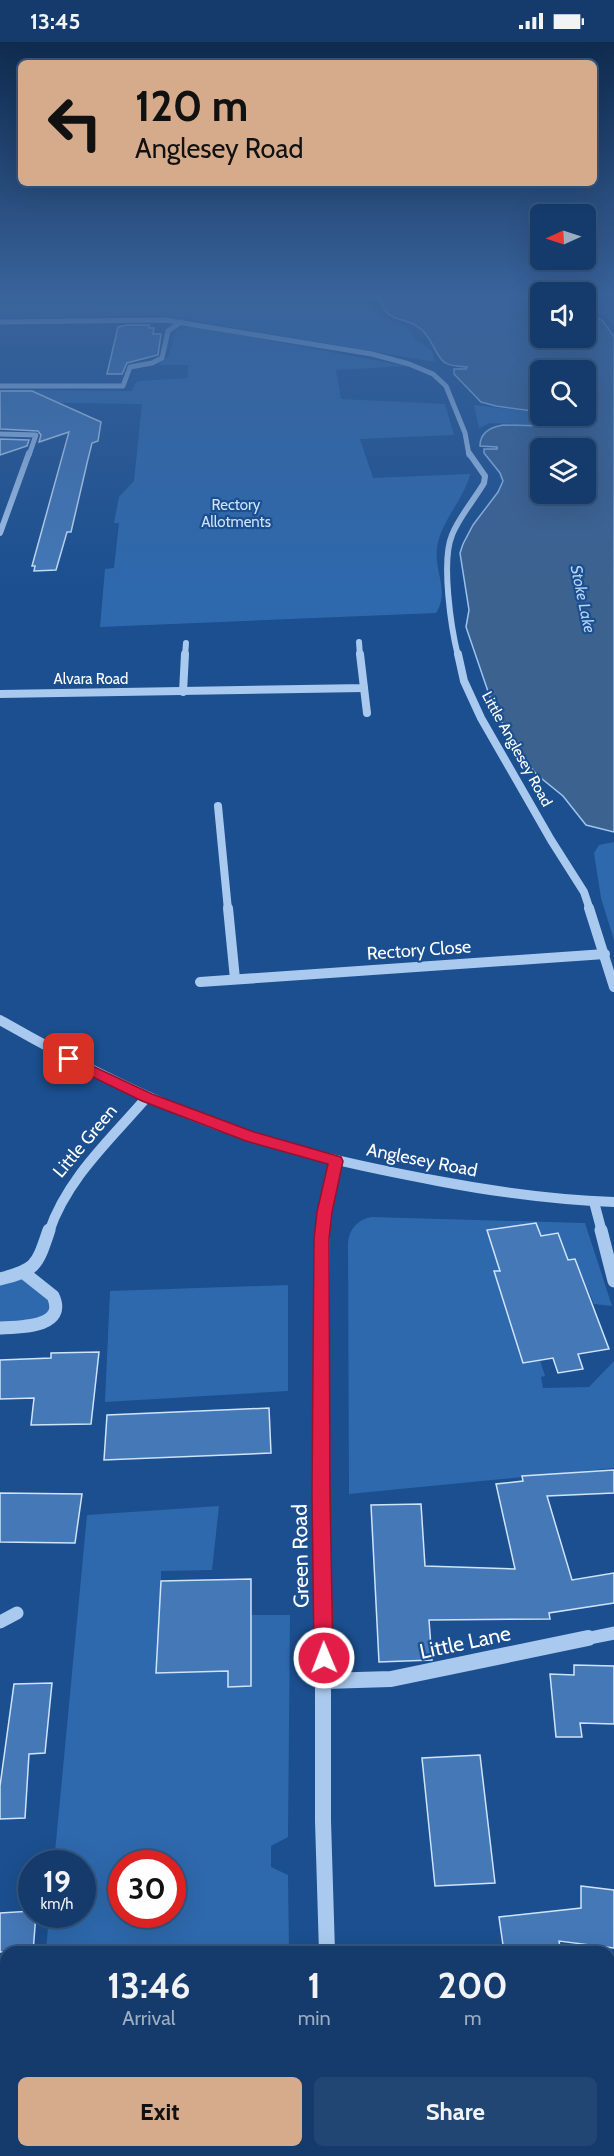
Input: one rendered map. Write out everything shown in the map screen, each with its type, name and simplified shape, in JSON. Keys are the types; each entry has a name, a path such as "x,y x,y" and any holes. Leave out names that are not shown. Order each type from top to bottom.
{"street":[{"name":"Little Anglesey Road","path":"449,395 465,433 469,455 485,476 484,483 452,534 447,551 452,630 464,681 481,718 551,840 584,892 614,987"},
{"path":"0,434 36,435 0,533"},
{"path":"359,642 367,713"},
{"path":"183,692 186,643"},
{"name":"Alvara Road","path":"0,694 364,688"},
{"path":"218,806 235,979"},
{"name":"Rectory Close","path":"200,981 605,954"},
{"name":"Anglesey Road","path":"0,1020 69,1059 147,1097 251,1137 336,1161 495,1192 614,1202"},
{"name":"Little Green","path":"24,1273 35,1265 44,1252 56,1210 69,1187 147,1097"},
{"name":"Green Road","path":"327,1946 323,1821 322,1239 324,1212 336,1161"},
{"path":"594,1202 614,1281"},
{"path":"0,1279 24,1273 31,1281 55,1298 56,1303 53,1313 45,1323 0,1328"},
{"path":"0,1622 17,1613"},
{"name":"Little Lane","path":"324,1681 391,1679 614,1633"}],"green space":[{"name":"Rectory Allotments","path":"0,395 340,395 341,399 445,404 454,435 360,439 373,478 470,474 463,493 439,538 437,557 442,589 440,605 436,613 100,627 105,569 114,568 119,523 114,523 119,497 134,481 142,404 0,402"},
{"path":"474,405 530,412 530,426 582,428 590,426 592,429 544,438 530,438 530,441 497,447 480,446 480,442 491,428 515,424 490,423 479,428"},
{"path":"497,447 571,807 562,796 536,774 502,725 488,696 483,673 466,627 469,610 460,553 473,525 498,492 503,481 500,473 484,453 484,449 497,449"},
{"path":"614,842 614,940 601,898 594,853 599,845"},
{"path":"372,1217 585,1223 612,1306 594,1304 575,1259 494,1272 523,1362 540,1360 545,1376 541,1377 543,1388 589,1387 614,1361 614,1468 349,1494 348,1243 355,1225"},
{"path":"14,1277 31,1281 48,1291 53,1313 0,1328 0,1279"},
{"path":"288,1285 288,1391 105,1402 110,1291"},
{"path":"219,1506 212,1570 161,1571 161,1581 252,1615 290,1615 288,1837 271,1846 271,1867 288,1875 289,1946 46,1946 48,1928 96,1928 96,1850 55,1850 87,1515"}],"water":[{"path":"474,395 530,395 530,411 481,402"},
{"name":"Stoke Lake","path":"596,395 614,395 614,832 586,825 563,796 536,774 520,753 494,709 466,627 469,610 460,553 473,525 498,492 503,481 500,473 484,453 484,449 497,449 497,447 480,446 484,434 494,427 503,425 596,426"}],"building":[{"path":"0,395 40,395 101,422 98,441 92,443 71,532 67,532 56,570 34,571 35,566 32,566 69,432 39,442 41,435 38,431 0,429"},
{"path":"0,439 29,440 27,446 0,455"},
{"path":"536,1223 541,1236 558,1233 568,1260 575,1259 609,1349 578,1354 583,1369 558,1373 553,1358 523,1363 494,1271 500,1271 487,1230"},
{"path":"99,1352 91,1424 31,1425 34,1398 0,1399 0,1360 51,1358 51,1353"},
{"path":"269,1408 271,1453 104,1460 107,1415"},
{"path":"614,1470 614,1493 547,1496 572,1580 614,1573 614,1603 549,1613 550,1619 429,1620 432,1660 379,1662 371,1505 421,1504 425,1566 515,1569 496,1484 523,1481 522,1476"},
{"path":"0,1493 82,1494 75,1543 0,1542"},
{"path":"251,1579 251,1686 228,1687 228,1671 156,1673 161,1581"},
{"path":"574,1665 614,1666 614,1724 580,1723 582,1737 556,1737 550,1674 574,1675"},
{"path":"52,1683 45,1753 29,1754 25,1818 0,1819 0,1786 14,1684"},
{"path":"480,1755 495,1883 435,1886 422,1758"},
{"path":"581,1886 614,1890 614,1946 559,1941 560,1946 503,1946 499,1917 581,1908"},
{"path":"18,1912 18,1928 35,1928 33,1946 0,1946 0,1913"}],"route":[{"path":"69,1059 147,1097 251,1137 336,1161 324,1212 322,1239 321,1494 324,1658"}]}
